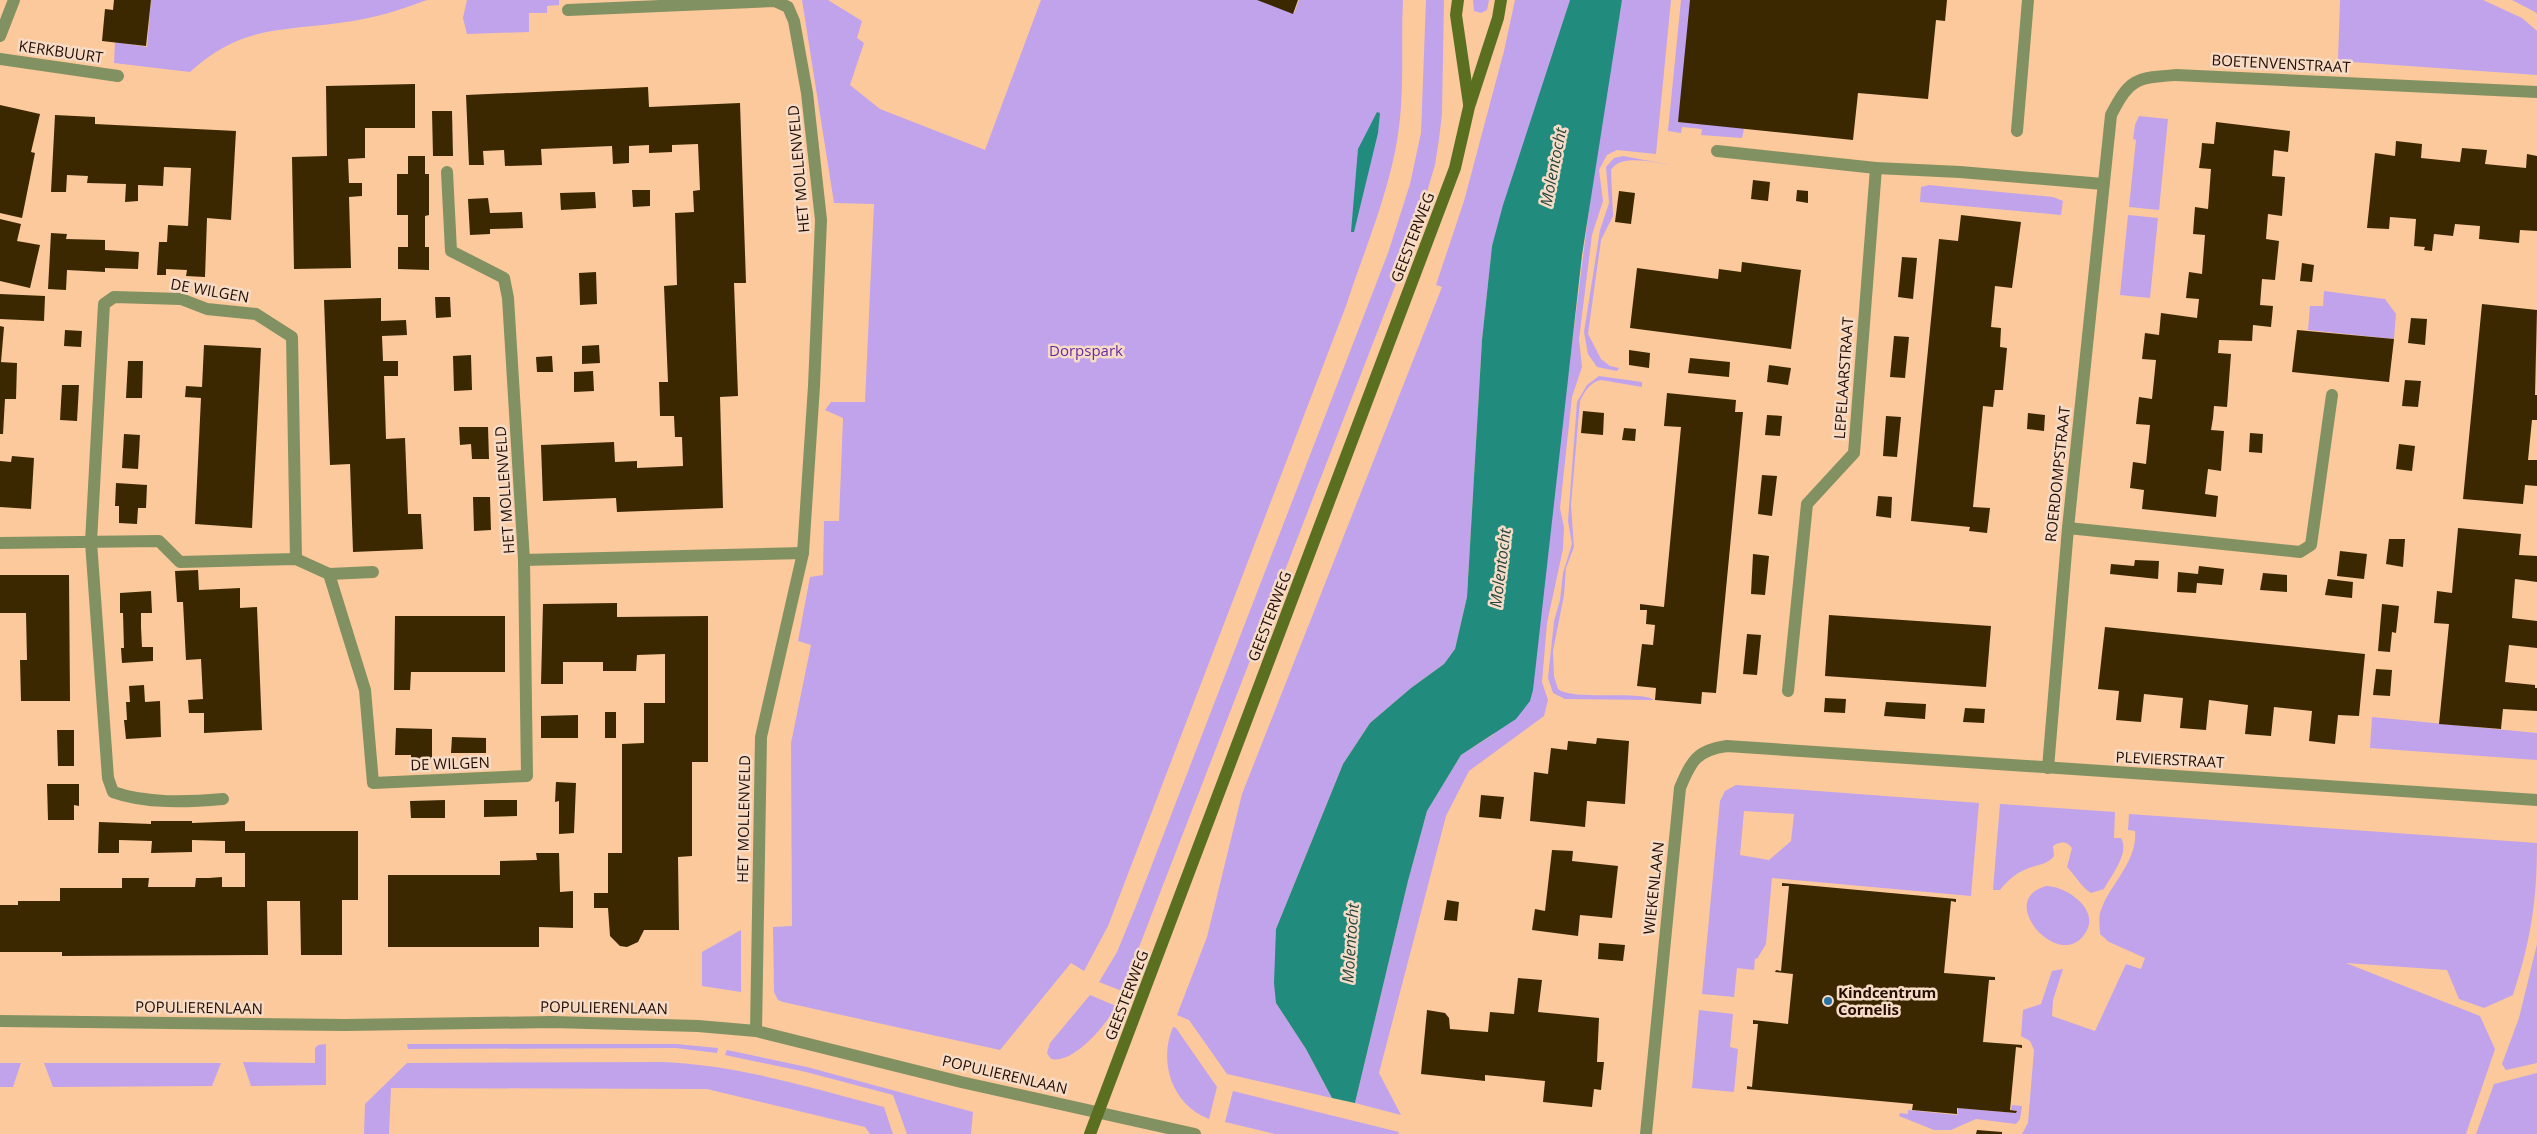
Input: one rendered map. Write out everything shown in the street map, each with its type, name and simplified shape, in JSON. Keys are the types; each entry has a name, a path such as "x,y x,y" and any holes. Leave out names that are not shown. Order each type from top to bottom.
{"main road":[{"name":"GEESTERWEG","path":"1458,0 1456,15 1469,107"},
{"name":"GEESTERWEG","path":"1090,1134 1455,168 1469,107 1498,18 1501,0"}],"street":[{"name":"KERKBUURT","path":"0,36 14,0"},
{"path":"2017,131 2028,0"},
{"name":"HET MOLLENVELD","path":"568,10 775,1 788,6 794,21 813,139 821,220 814,386 803,552 761,738 756,1031"},
{"name":"KERKBUURT","path":"0,59 118,76"},
{"name":"BOETENVENSTRAAT","path":"2104,184 2111,115 2122,94 2133,82 2148,77 2176,75 2537,92"},
{"path":"1717,150 1876,168 1960,172 2104,184"},
{"name":"LEPELAARSTRAAT","path":"1788,691 1807,504 1854,453 1876,168"},
{"name":"HET MOLLENVELD","path":"447,172 451,250 504,278 508,298 524,560 803,552"},
{"name":"ROERDOMPSTRAAT","path":"2048,768 2068,528 2104,184"},
{"name":"DE WILGEN","path":"223,799 189,802 127,797 113,792 108,778 91,542 104,304 114,297 181,299 206,309 256,314 292,337 296,560"},
{"path":"2068,528 2300,552 2311,545 2332,395"},
{"path":"0,543 159,541 180,562 296,560 329,574 373,572"},
{"name":"DE WILGEN","path":"329,574 365,690 373,783 527,776 524,560"},
{"name":"WIEKENLAAN","path":"1646,1134 1680,788 1687,770 1698,755 1710,748 1727,746 1802,751"},
{"name":"PLEVIERSTRAAT","path":"1802,751 2048,768 2358,786 2537,800"},
{"name":"POPULIERENLAAN","path":"0,1021 345,1025 552,1022 698,1026 756,1031 978,1086 1195,1134"}],"green space":[{"path":"151,0 427,0 362,19 267,32 248,37 229,44 190,72 114,63 115,42 147,47"},
{"path":"467,0 559,0 559,5 547,6 547,13 529,13 529,32 467,34 463,18"},
{"name":"Dorpspark","path":"802,0 828,0 862,21 857,38 864,43 850,85 880,109 985,150 1041,0 1260,0 1294,13 1299,0 1403,0 1402,89 1397,143 1386,190 1346,306 1108,926 1084,971 1071,963 1000,1050 783,1002 778,1000 774,992 773,927 792,926 791,743 811,645 798,641 810,577 823,575 824,521 839,521 843,418 825,410 831,402 865,402 874,204 834,203"},
{"path":"1426,0 1444,0 1442,114 1435,165 1411,245 1122,991 1099,982 1117,952 1136,906 1388,253 1410,184 1421,133"},
{"path":"1473,0 1489,0 1487,10 1481,13 1474,11"},
{"path":"1515,0 1570,0 1492,246 1482,340 1467,597 1455,649 1444,664 1411,688 1370,723 1343,764 1276,929 1276,1003 1306,1049 1332,1098 1227,1074 1189,1020 1177,1015 1207,937 1242,794 1442,287 1436,285 1464,201 1504,51"},
{"path":"1622,0 1671,0 1656,154 1617,150 1607,155 1599,170 1603,201 1592,235 1579,339 1582,367 1572,397 1560,508 1564,528 1563,549 1547,623 1542,682 1548,700 1544,716 1469,771 1446,816 1379,1073 1401,1115 1355,1103 1408,881 1427,811 1461,755 1494,734 1561,431 1598,138"},
{"path":"1681,0 1691,0 1744,129 1742,138 1701,135 1702,129 1682,127 1681,133 1668,131"},
{"path":"2340,0 2483,0 2522,18 2537,31 2537,75 2338,61"},
{"path":"2512,0 2537,0 2537,14 2535,12"},
{"path":"2139,116 2168,119 2159,210 2129,207 2136,140 2133,139 2135,125"},
{"path":"1623,156 1671,165 1630,160 1616,165 1611,170 1613,216 1601,240 1588,334 1601,359 1610,366 1619,368 1617,371 1597,367 1588,354 1584,332 1600,230 1609,203 1606,167 1614,158"},
{"path":"1929,185 2053,197 2063,201 2061,215 1920,202 1921,187"},
{"path":"2128,215 2158,218 2150,298 2120,295"},
{"path":"2324,291 2385,299 2396,314 2394,339 2308,330 2310,306 2323,306"},
{"path":"1599,376 1642,382 1642,387 1601,380 1586,390 1580,401 1571,505 1574,547 1566,568 1564,595 1553,651 1554,676 1558,689 1566,693 1635,696 1654,700 1565,699 1553,693 1548,678 1554,621 1560,600 1563,573 1572,544 1568,521 1577,402 1587,385"},
{"path":"2372,717 2537,733 2537,760 2370,748"},
{"path":"1736,785 1979,803 1971,896 1772,878 1766,944 1757,959 1755,958 1754,970 1737,968 1734,997 1702,994 1720,801 1725,791","holes":["1744,811 1794,814 1791,841 1769,860 1740,855"]},
{"path":"2000,804 2115,812 2114,838 2121,838 2123,850 2118,864 2104,889 2091,893 2081,884 2067,867 2072,848 2063,842 2053,846 2054,856 2049,861 2021,872 2000,890 1993,890"},
{"path":"2129,814 2537,843 2536,883 2532,920 2529,938 2513,995 2484,1008 2459,999 2447,970 2346,963 2480,1016 2495,1049 2466,1134 2022,1134 2028,1123 2034,1050 2030,1041 2021,1036 2023,1010 2041,1004 2052,971 2063,969 2053,1000 2052,1016 2095,1031 2126,964 2141,969 2145,958 2109,942 2100,934 2099,919 2101,910 2128,862 2135,842 2135,831 2128,830"},
{"path":"2046,886 2071,894 2085,907 2089,923 2086,932 2077,942 2066,945 2054,943 2034,927 2028,916 2027,905 2030,896 2035,891"},
{"path":"741,930 741,992 702,986 702,952"},
{"path":"2537,944 2537,1063 2506,1070 2502,1064 2519,1018"},
{"path":"1090,995 1116,1006 1112,1014 1098,1032 1079,1049 1060,1059 1051,1059 1047,1053 1050,1043"},
{"path":"1699,1010 1733,1014 1730,1047 1738,1049 1734,1092 1692,1088"},
{"path":"1173,1027 1176,1028 1217,1087 1209,1119 1186,1104 1177,1093 1172,1081 1168,1068 1167,1054"},
{"path":"326,1044 326,1085 251,1086 243,1062 315,1063 315,1048 318,1045"},
{"path":"407,1044 676,1044 718,1048 717,1053 676,1048 408,1049"},
{"path":"727,1050 807,1067 973,1112 971,1134 907,1134 893,1095 806,1072 725,1055"},
{"path":"663,1062 719,1068 775,1078 884,1107 893,1134 870,1134 865,1127 707,1089 391,1088 389,1134 364,1134 365,1104 407,1063"},
{"path":"0,1063 21,1063 13,1087 0,1087"},
{"path":"44,1063 221,1063 212,1086 53,1087"},
{"path":"2537,1073 2537,1134 2476,1134 2494,1084"},
{"path":"1233,1091 1399,1132 1398,1134 1275,1134 1225,1122"},
{"path":"2012,1105 2022,1106 2020,1119 2016,1124 1976,1119 1951,1130 1934,1130 1899,1116 1900,1113 1908,1114 1908,1110 1957,1115 1958,1108 2016,1113 2017,1111 2011,1110"}],"water":[{"name":"Molentocht","path":"1570,0 1622,0 1582,255 1533,690 1530,701 1516,719 1461,755 1427,811 1408,881 1355,1103 1332,1098 1306,1049 1276,1003 1274,983 1276,929 1343,764 1370,723 1411,688 1444,664 1455,649 1467,597 1482,340 1492,246 1503,205"},
{"path":"1377,112 1380,113 1378,133 1354,232 1351,232 1358,149"}],"building":[{"path":"114,0 151,0 146,46 102,41 105,9 113,10"},
{"path":"1257,0 1298,0 1293,14"},
{"path":"1690,0 1947,0 1945,21 1936,20 1928,99 1858,93 1853,140 1678,122"},
{"path":"415,84 415,128 365,128 365,158 348,159 349,183 362,183 362,196 349,197 351,268 294,269 292,157 327,156 326,86"},
{"path":"648,87 649,107 740,103 746,283 734,283 738,396 720,397 723,508 617,512 616,498 543,501 541,445 614,442 615,462 637,461 637,468 683,466 682,437 675,437 674,416 660,416 659,382 668,382 664,286 677,285 675,213 694,212 693,191 700,190 698,144 672,145 672,152 649,153 649,145 629,146 629,163 613,164 612,146 541,149 542,165 505,166 504,150 483,151 484,165 469,165 466,95"},
{"path":"0,105 40,114 31,152 35,153 22,218 0,213"},
{"path":"432,111 452,111 453,156 433,156"},
{"path":"55,115 95,117 95,124 236,131 231,220 207,218 205,277 186,276 187,270 166,269 166,275 157,275 159,242 167,242 168,225 188,226 191,168 164,167 163,186 138,185 138,201 125,202 126,184 87,183 88,176 67,175 66,192 51,192"},
{"path":"2216,122 2290,131 2288,152 2274,150 2272,176 2285,177 2282,216 2268,214 2266,239 2279,241 2275,280 2262,279 2260,305 2273,306 2271,327 2253,325 2252,341 2219,340 2218,353 2231,354 2227,407 2214,406 2211,430 2224,431 2221,471 2208,469 2205,494 2218,496 2216,517 2142,509 2144,490 2130,488 2133,462 2146,464 2150,425 2136,424 2139,397 2152,399 2156,360 2142,359 2145,333 2159,335 2161,313 2197,318 2199,299 2186,298 2189,272 2202,274 2205,235 2193,234 2195,207 2208,209 2211,169 2199,168 2202,143 2214,144"},
{"path":"2396,141 2422,144 2421,158 2460,162 2462,148 2487,150 2485,164 2526,168 2527,154 2537,156 2537,231 2520,230 2519,243 2479,239 2480,226 2455,224 2453,236 2434,234 2432,251 2424,250 2425,247 2414,246 2416,219 2390,217 2389,229 2367,228 2375,153 2395,156"},
{"path":"408,156 425,156 425,174 429,174 429,215 425,216 425,247 429,247 429,270 398,269 398,247 408,247 408,215 397,215 397,174 408,174"},
{"path":"1753,180 1770,182 1768,201 1751,199"},
{"path":"632,190 650,190 650,206 633,207"},
{"path":"1797,190 1808,191 1808,203 1796,201"},
{"path":"1619,191 1635,193 1631,224 1615,222"},
{"path":"595,192 596,208 561,210 560,193"},
{"path":"488,198 490,213 522,212 523,228 490,229 490,234 470,235 468,199"},
{"path":"1961,215 2021,222 2012,288 1995,286 1991,327 2001,328 2000,347 2007,348 2003,390 1995,390 1993,407 1983,406 1973,507 1990,508 1987,533 1969,531 1970,527 1911,521 1939,239 1958,241"},
{"path":"0,219 21,224 17,241 40,245 30,288 0,281"},
{"path":"51,233 67,234 66,239 105,240 105,250 139,252 138,269 105,268 105,272 67,270 66,290 48,289"},
{"path":"1902,257 1917,258 1913,299 1898,297"},
{"path":"1742,262 1801,270 1791,349 1630,328 1637,268 1718,279 1719,269 1741,272"},
{"path":"2302,263 2314,265 2312,282 2300,281"},
{"path":"596,272 597,304 580,305 579,273"},
{"path":"0,294 45,296 44,321 0,319"},
{"path":"435,297 450,297 451,317 436,318"},
{"path":"381,298 381,321 406,320 407,335 382,336 383,361 398,361 398,376 384,376 386,439 405,438 408,514 421,514 423,549 353,552 350,464 330,465 324,300"},
{"path":"2482,304 2537,310 2535,395 2537,395 2537,420 2532,420 2528,460 2537,460 2537,486 2525,485 2523,504 2463,499"},
{"path":"2411,318 2427,319 2425,345 2408,343"},
{"path":"0,326 4,327 1,362 0,362"},
{"path":"65,330 82,331 81,347 64,346"},
{"path":"2297,330 2394,339 2389,382 2292,372"},
{"path":"1894,336 1909,337 1905,378 1890,377"},
{"path":"204,345 261,348 252,528 195,524 201,398 185,397 186,386 202,387"},
{"path":"599,345 600,363 582,364 582,346"},
{"path":"1629,350 1650,353 1649,368 1629,365"},
{"path":"471,355 472,390 454,391 453,356"},
{"path":"552,356 553,372 537,372 536,357"},
{"path":"1690,358 1730,362 1729,377 1688,373"},
{"path":"128,361 143,361 142,398 126,398"},
{"path":"0,362 17,363 16,399 5,399 3,434 0,434"},
{"path":"1769,365 1791,368 1788,385 1767,382"},
{"path":"593,371 594,391 574,392 574,372"},
{"path":"2405,380 2421,381 2418,407 2402,406"},
{"path":"62,385 79,385 77,421 60,420"},
{"path":"1667,393 1736,400 1735,412 1743,412 1716,693 1702,692 1701,704 1655,700 1656,688 1637,686 1642,644 1653,645 1655,625 1646,624 1647,610 1640,610 1640,604 1664,607 1681,427 1664,426"},
{"path":"1583,411 1604,413 1603,435 1581,433"},
{"path":"2028,413 2045,415 2044,431 2027,429"},
{"path":"1767,415 1782,416 1780,436 1765,435"},
{"path":"1886,416 1901,417 1897,457 1883,456"},
{"path":"459,427 488,427 489,459 472,459 471,444 460,445"},
{"path":"1624,428 1636,429 1635,441 1622,440"},
{"path":"2250,433 2263,434 2262,453 2249,452"},
{"path":"124,434 140,435 138,469 122,468"},
{"path":"2399,444 2415,446 2412,471 2396,469"},
{"path":"12,456 34,458 31,509 0,507 0,461 11,462"},
{"path":"1762,475 1777,476 1772,516 1758,514"},
{"path":"116,483 147,485 146,508 138,508 137,524 119,523 119,506 115,506"},
{"path":"1878,496 1892,497 1891,518 1876,516"},
{"path":"473,497 490,497 491,530 474,531"},
{"path":"2458,528 2521,534 2519,555 2537,556 2537,582 2515,579 2512,618 2537,621 2537,648 2509,645 2505,682 2535,685 2535,688 2537,688 2537,711 2503,709 2501,729 2439,724 2449,624 2434,623 2437,591 2452,593"},
{"path":"2389,539 2405,539 2403,567 2386,564"},
{"path":"2340,551 2367,554 2364,579 2337,576"},
{"path":"1753,554 1769,556 1765,595 1751,594"},
{"path":"2135,560 2159,561 2158,579 2110,574 2111,564 2134,566"},
{"path":"2199,566 2224,569 2222,585 2197,583 2196,593 2177,592 2178,572 2198,574"},
{"path":"198,570 199,590 240,588 240,608 257,607 262,730 204,733 204,713 189,713 188,700 203,699 201,659 186,660 183,602 177,602 175,571"},
{"path":"2263,573 2287,575 2287,592 2260,590"},
{"path":"0,575 69,575 70,701 21,701 20,660 27,660 26,613 0,613"},
{"path":"2328,579 2353,582 2352,598 2325,595"},
{"path":"151,591 152,613 141,613 141,627 142,647 153,647 153,661 122,663 121,648 124,648 123,613 120,613 120,593"},
{"path":"617,603 617,617 708,616 708,762 692,762 692,856 678,857 679,930 644,930 638,942 627,947 620,946 610,936 608,908 594,908 594,893 608,893 608,853 622,853 622,744 644,743 644,703 665,703 665,654 637,655 636,671 603,671 603,662 563,662 563,684 541,684 543,604"},
{"path":"2382,604 2399,606 2396,633 2392,632 2390,652 2378,651"},
{"path":"1829,615 1991,626 1986,687 1825,676"},
{"path":"395,616 505,616 505,672 411,672 410,690 394,690"},
{"path":"2105,627 2365,654 2359,716 2338,715 2335,744 2309,741 2312,711 2274,707 2271,736 2245,734 2248,705 2209,700 2206,730 2180,728 2183,698 2144,694 2141,722 2116,720 2119,691 2098,689"},
{"path":"1747,634 1761,635 1757,675 1743,674"},
{"path":"2376,669 2392,670 2390,696 2373,695"},
{"path":"144,685 145,702 160,701 161,737 126,739 124,720 127,720 126,702 130,702 129,686"},
{"path":"1825,698 1846,699 1845,713 1824,712"},
{"path":"1886,702 1926,704 1925,719 1884,716"},
{"path":"1965,708 1985,709 1984,723 1963,722"},
{"path":"605,712 616,712 616,738 605,738"},
{"path":"578,715 578,738 541,738 541,716"},
{"path":"396,728 432,729 432,760 411,760 411,755 395,755"},
{"path":"57,730 74,730 74,766 58,766"},
{"path":"452,737 486,738 486,753 451,753"},
{"path":"1597,738 1629,741 1625,804 1587,801 1585,827 1530,821 1534,772 1548,774 1551,748 1567,750 1568,741 1596,744"},
{"path":"556,782 576,783 574,833 559,834 559,801 555,802"},
{"path":"47,784 79,784 79,806 74,805 74,820 48,820"},
{"path":"1481,795 1504,797 1501,819 1479,817"},
{"path":"445,800 445,818 411,818 410,801"},
{"path":"484,800 517,800 517,816 484,817"},
{"path":"151,821 192,821 192,823 245,821 245,831 358,831 358,900 342,900 342,955 301,955 300,901 267,901 268,955 62,956 62,952 0,952 0,905 18,905 18,901 60,901 60,888 122,888 122,878 149,878 148,887 195,887 196,878 222,877 222,887 245,887 245,853 225,853 225,841 192,840 192,852 151,853 152,841 119,840 119,853 98,853 99,822 151,824"},
{"path":"1552,850 1573,851 1572,861 1618,866 1612,918 1580,915 1578,936 1532,930 1535,909 1545,911"},
{"path":"536,853 559,853 560,892 573,891 573,928 539,927 539,947 388,947 388,875 500,875 500,861 537,860"},
{"path":"1782,883 1956,899 1956,902 1951,901 1944,973 1995,977 1995,980 1989,980 1983,1042 2022,1045 2022,1048 2016,1047 2010,1110 2017,1111 2016,1113 1957,1108 1957,1114 1912,1110 1913,1104 1747,1089 1747,1086 1752,1087 1758,1024 1753,1024 1753,1020 1788,1024 1793,974 1775,972 1776,970 1781,971 1789,886 1782,886"},
{"path":"1447,900 1459,902 1457,921 1444,920"},
{"path":"1599,943 1625,945 1623,961 1598,959"},
{"path":"1518,978 1542,980 1538,1012 1599,1018 1597,1062 1604,1062 1601,1090 1594,1089 1592,1107 1543,1102 1545,1081 1485,1075 1485,1081 1421,1074 1427,1010 1445,1013 1449,1018 1450,1029 1488,1032 1490,1012 1514,1014"},
{"path":"1977,1130 2002,1132 2002,1134 1976,1134"}],"place":[{"name":"Kindcentrum Cornelis","path":"1828,1001"}]}
